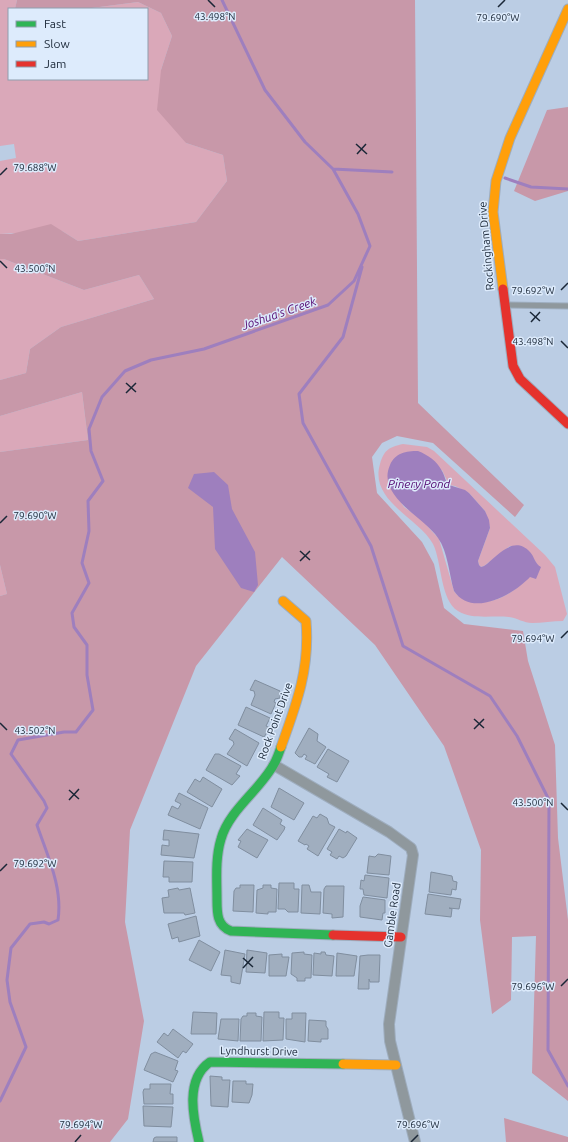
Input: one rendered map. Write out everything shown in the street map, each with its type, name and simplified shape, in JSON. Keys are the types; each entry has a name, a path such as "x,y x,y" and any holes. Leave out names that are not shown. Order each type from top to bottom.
{"street":[{"name":"Rockingham Drive","path":"568,9 510,138 496,181 493,212 511,358 516,372 530,390 568,424"},
{"name":"Rock Point Drive","path":"283,602 306,621 308,643 300,696 274,765 233,816 221,838 217,862 217,909 219,921 225,929 231,931 401,937"},
{"name":"Gamble Road","path":"274,765 389,832 411,848 413,855 390,1024 390,1041 415,1142"},
{"name":"Lyndhurst Drive","path":"199,1142 194,1123 194,1083 200,1070 210,1062 396,1065"}],"lane":[{"path":"504,305 568,306"}],"shaded area":[{"path":"0,0 17,0 15,8 8,8 8,80 148,80 148,8 92,8 138,2 161,13 172,36 161,70 186,143 223,155 227,181 196,222 78,241 62,231 0,234 0,161 16,158 14,144 0,146"},
{"path":"17,0 415,0 418,403 524,505 515,517 433,443 397,436 382,443 372,457 377,493 422,542 434,564 444,608 464,624 523,631 528,661 555,745 558,838 568,920 568,1101 532,1073 536,936 512,937 511,1000 492,1014 480,920 481,850 444,746 375,645 282,557 196,666 130,830 125,922 144,1021 128,1119 110,1142 0,1142 0,596 7,594 0,565 0,452 88,440 82,392 0,416 0,380 26,373 30,349 61,327 154,299 139,275 84,290 4,259 0,259 0,234 11,234 51,224 78,241 196,222 227,181 223,155 186,143 157,110 161,70 172,36 161,13 138,2 92,8 15,8"},
{"path":"568,107 568,191 535,201 514,191 547,110"},
{"path":"0,259 4,259 84,290 139,275 154,299 61,327 30,349 26,373 0,380"},
{"path":"82,392 88,440 0,452 0,416"},
{"path":"403,444 427,447 434,451 545,555 555,567 567,614 563,621 532,623 509,617 483,617 464,614 452,606 445,590 433,544 417,526 388,499 382,488 379,477 380,464 383,455 391,448","holes":["442,470 449,485 455,486 469,493 485,511 490,528 478,561 481,567 510,546 520,547 527,551 533,557 538,566 525,581 508,594 489,601 480,602 459,596 454,591 439,539 421,519 404,507 388,482"]},
{"path":"0,565 7,594 0,596"},
{"path":"504,1118 568,1137 568,1142 506,1142"}],"water":[{"name":"Pinery Pond","path":"418,451 429,456 438,464 449,485 465,490 485,511 489,520 490,528 478,561 479,565 481,567 484,566 506,549 517,545 524,547 530,552 537,564 541,567 536,579 530,577 513,591 492,601 481,603 471,603 462,599 454,591 446,556 438,538 395,496 390,487 387,476 392,461 398,455"},
{"path":"214,472 228,485 232,509 255,552 258,585 254,592 241,588 215,549 213,507 188,488 194,474"}],"building":[{"path":"255,680 280,691 280,698 275,699 274,702 276,703 271,714 251,705 255,695 254,691 250,690"},
{"path":"246,707 270,718 266,726 270,728 264,737 238,725"},
{"path":"309,728 318,734 317,741 326,747 315,764 305,759 307,756 304,754 302,757 299,757 295,753"},
{"path":"235,729 259,743 247,766 227,754 234,744 233,741 229,739"},
{"path":"328,749 349,761 337,782 327,777 329,774 317,767"},
{"path":"215,754 219,754 241,766 236,774 240,776 232,785 206,770"},
{"path":"203,777 222,789 212,807 187,792 195,779 200,782"},
{"path":"279,788 304,803 294,820 271,807"},
{"path":"179,793 208,808 200,829 168,815 172,806 178,809 181,804 175,801"},
{"path":"263,808 282,820 280,824 285,827 277,840 253,825"},
{"path":"320,814 327,818 329,824 335,827 318,856 307,849 309,846 298,841 313,816 317,818"},
{"path":"247,829 268,840 257,858 238,847 241,841 238,840"},
{"path":"339,829 346,833 347,831 357,838 346,856 343,858 339,856 337,859 330,855 332,852 327,849"},
{"path":"164,830 199,834 194,858 161,855 162,845 169,846 169,840 163,840"},
{"path":"378,854 391,856 389,875 367,873 369,856 375,857"},
{"path":"164,861 193,862 192,882 169,882 169,877 163,877"},
{"path":"431,872 452,876 453,881 457,882 456,890 452,889 451,895 429,892"},
{"path":"365,875 389,878 387,898 364,895 363,889 360,889 361,880 364,881"},
{"path":"279,883 294,883 294,889 299,889 298,912 288,912 285,909 278,909"},
{"path":"240,885 254,885 253,912 233,911 234,891 236,888 240,888"},
{"path":"263,885 271,885 271,888 277,889 276,912 268,912 268,914 256,913 257,890 263,888"},
{"path":"302,885 309,885 311,892 321,892 320,914 301,913"},
{"path":"326,886 344,886 343,917 332,918 332,914 323,913 324,889"},
{"path":"178,888 179,890 190,888 195,913 185,915 184,913 164,913 162,898 169,897 168,890"},
{"path":"428,894 461,899 459,909 449,908 452,909 451,917 425,914"},
{"path":"363,897 385,900 385,913 383,913 382,920 360,917 360,906"},
{"path":"196,916 200,936 179,942 178,937 172,939 168,924"},
{"path":"199,940 220,952 211,971 189,960"},
{"path":"225,950 245,954 240,984 231,982 231,976 221,975"},
{"path":"247,950 267,953 265,973 246,972"},
{"path":"304,952 304,954 312,955 311,978 305,978 305,981 297,981 297,978 291,974 292,953"},
{"path":"321,952 325,952 326,955 334,956 332,976 313,975 314,953 321,954"},
{"path":"337,953 357,956 354,976 336,976"},
{"path":"282,954 282,957 289,957 286,976 269,976 269,955"},
{"path":"380,955 379,982 370,982 369,979 369,989 358,989 360,956"},
{"path":"193,1012 217,1013 216,1034 191,1034"},
{"path":"264,1012 279,1012 279,1018 284,1018 283,1040 263,1041"},
{"path":"247,1013 256,1013 256,1016 262,1017 261,1041 240,1041 241,1019 243,1016 247,1016"},
{"path":"292,1013 306,1013 305,1042 286,1039 286,1019 292,1019"},
{"path":"221,1019 239,1019 238,1041 218,1039"},
{"path":"309,1020 326,1021 328,1039 321,1039 321,1042 308,1041"},
{"path":"173,1029 193,1044 186,1053 183,1051 178,1058 157,1042 164,1033 168,1036"},
{"path":"155,1052 178,1061 175,1070 178,1071 173,1082 144,1070 151,1054"},
{"path":"210,1076 222,1077 222,1080 230,1080 228,1107 211,1106"},
{"path":"233,1081 246,1081 246,1084 253,1084 252,1095 249,1103 232,1102"},
{"path":"150,1084 171,1084 170,1094 173,1094 173,1104 144,1104 143,1092 144,1089 150,1089"},
{"path":"143,1106 173,1107 171,1127 144,1126"},
{"path":"177,1137 177,1142 153,1142 154,1138"}],"waterway":[{"name":"Joshua's Creek","path":"0,1101 26,1047 10,1002 7,980 11,948 30,924 44,922 49,924 58,920 59,908 53,871 37,825 47,808 44,801 11,754 18,740 64,732 76,732 93,710 87,675 87,645 74,627 72,613 89,583 82,563 89,531 88,501 103,481 91,451 89,429 102,397 125,371 151,360 204,349 328,305 354,281 370,246 358,214 333,169 305,142 265,90 222,0"},
{"path":"333,169 392,172"},
{"path":"505,178 531,187 568,189"},
{"path":"362,267 343,337 299,394 303,423 371,546 403,646 490,696 517,736 549,800 548,1050 568,1086"}],"traffic: fast":[{"path":"281,747 276,760 268,773 238,809 225,828 221,839 217,870 217,910 220,922 226,929 231,931 333,935"},
{"path":"199,1142 193,1110 194,1088 202,1069 210,1062 343,1064"}],"traffic: slow":[{"path":"503,289 493,212 496,181 510,138 568,9"},
{"path":"281,747 301,685 307,638 306,621 283,601"},
{"path":"343,1064 396,1065"}],"traffic: jam":[{"path":"503,289 513,366 520,379 568,424"},
{"path":"333,935 401,937"}]}
